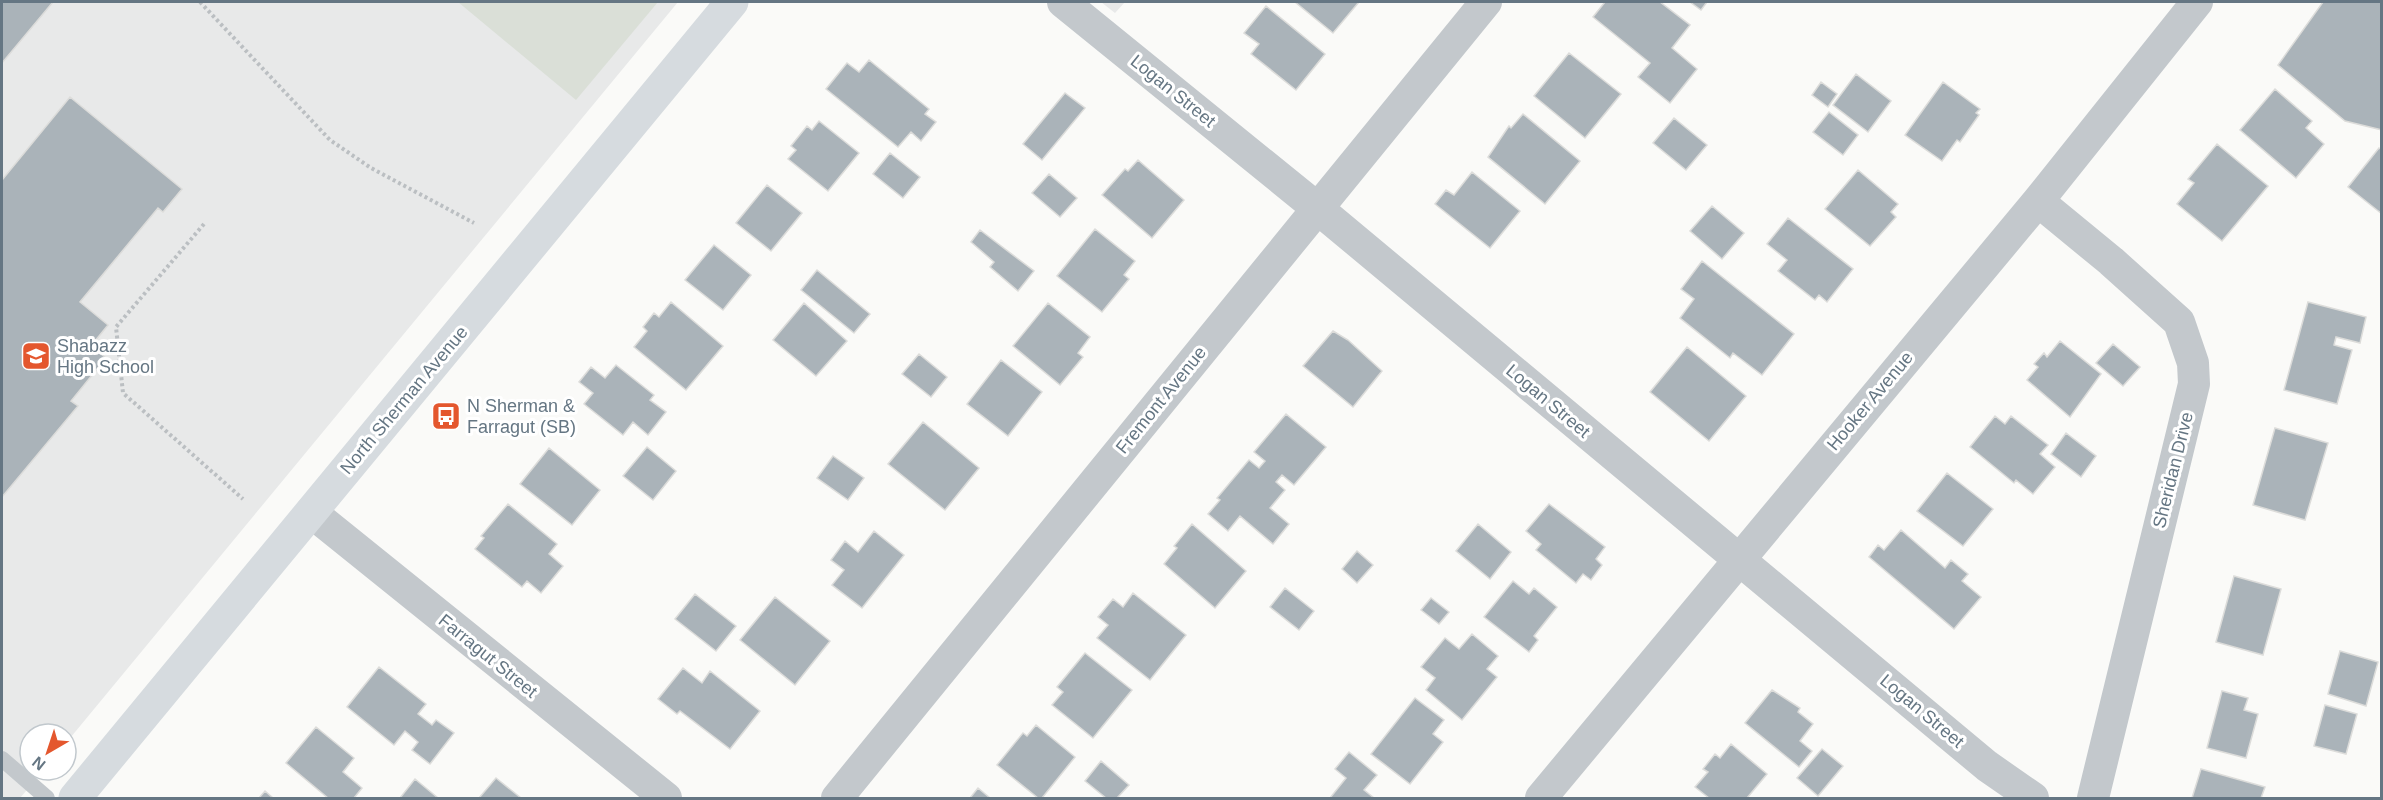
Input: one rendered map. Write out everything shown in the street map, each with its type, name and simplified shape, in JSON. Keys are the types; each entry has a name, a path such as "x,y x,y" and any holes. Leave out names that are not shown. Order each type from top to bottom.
{"street":[{"name":"North Sherman Avenue","path":"75,798 732,2"},
{"name":"Logan Street","path":"1063,2 1317,208 1987,766 2033,798"},
{"name":"Fremont Avenue","path":"837,798 1486,2"},
{"name":"Hooker Avenue","path":"1541,798 2038,201 2197,2"},
{"name":"Sheridan Drive","path":"2038,201 2111,261 2178,322 2193,363 2194,384 2093,798"},
{"name":"Farragut Street","path":"311,512 666,798"}],"lane":[{"path":"2,759 48,798"}],"path":[{"path":"200,2 330,140 371,168 474,223"},
{"path":"204,224 116,327 123,393 243,499"}],"shaded area":[{"path":"2,2 678,2 78,728 78,722 18,722 18,782 34,782 20,798 2,798"},
{"path":"458,2 658,2 576,100"},
{"path":"1101,2 1125,2 1115,13"}],"building":[{"path":"2,2 53,2 2,63"},
{"path":"1295,2 1359,2 1333,33"},
{"path":"1605,2 1660,2 1690,25 1672,48 1697,69 1670,103 1638,77 1650,63 1593,17"},
{"path":"1690,2 1707,2 1701,10"},
{"path":"2323,2 2382,2 2382,130 2345,121 2278,65"},
{"path":"1266,6 1325,54 1296,90 1251,54 1259,44 1244,33"},
{"path":"1569,53 1621,94 1585,138 1534,96"},
{"path":"869,60 929,109 925,114 936,122 921,141 911,132 898,147 826,89 847,63 859,72"},
{"path":"1856,74 1891,101 1868,132 1833,105"},
{"path":"1821,82 1837,94 1828,107 1812,95"},
{"path":"1943,82 1980,109 1976,113 1979,115 1960,142 1957,140 1942,161 1905,135"},
{"path":"2275,89 2312,121 2306,128 2324,144 2296,178 2240,130"},
{"path":"1065,93 1085,108 1042,160 1023,144"},
{"path":"70,97 182,189 163,212 158,208 80,302 108,325 91,346 106,358 71,401 78,406 2,497 2,180"},
{"path":"1829,112 1858,135 1843,155 1813,132"},
{"path":"1523,114 1580,161 1545,204 1488,157 1509,126 1511,128"},
{"path":"1674,118 1707,145 1686,170 1653,143"},
{"path":"819,121 859,153 828,191 788,159 796,150 791,146 807,126 812,130"},
{"path":"2217,144 2268,186 2222,241 2177,204 2194,183 2188,179"},
{"path":"2379,148 2382,150 2382,214 2348,187"},
{"path":"890,153 920,177 903,198 873,174"},
{"path":"1138,160 1184,200 1152,238 1102,195 1125,169 1128,171"},
{"path":"1858,170 1898,204 1891,212 1896,217 1870,246 1825,209"},
{"path":"1472,172 1520,211 1490,248 1435,204 1446,190 1454,195"},
{"path":"1049,174 1077,198 1060,217 1032,193"},
{"path":"767,185 802,213 771,251 736,223"},
{"path":"1712,206 1744,233 1722,259 1690,231"},
{"path":"1788,218 1853,269 1827,302 1819,295 1815,300 1778,271 1787,260 1767,244"},
{"path":"1095,229 1135,261 1124,275 1129,279 1102,312 1057,276"},
{"path":"980,230 1034,271 1018,291 990,267 994,262 971,242"},
{"path":"714,245 751,275 723,310 685,280"},
{"path":"1702,261 1794,334 1762,375 1733,353 1730,358 1680,318 1694,299 1681,289"},
{"path":"817,270 870,314 854,333 801,290"},
{"path":"671,302 723,346 686,390 634,347 647,331 643,327 654,313 659,317"},
{"path":"2308,302 2366,317 2360,343 2336,337 2334,345 2352,350 2337,404 2284,390"},
{"path":"804,303 847,341 816,376 773,340"},
{"path":"1048,303 1090,337 1078,353 1083,357 1060,385 1013,346"},
{"path":"1333,331 1348,340 1382,371 1353,407 1303,366"},
{"path":"2060,341 2101,374 2070,417 2027,380 2038,367 2034,364 2044,353 2047,357"},
{"path":"2113,344 2140,367 2123,386 2096,363"},
{"path":"1687,347 1746,396 1709,441 1650,392"},
{"path":"919,354 947,377 931,397 902,374"},
{"path":"1001,360 1042,392 1008,436 967,404"},
{"path":"616,365 654,395 650,400 666,412 648,435 633,422 623,435 584,404 593,393 579,382 591,367 605,378"},
{"path":"1286,414 1326,447 1294,485 1282,475 1276,482 1285,490 1270,508 1289,524 1273,544 1240,516 1228,531 1208,514 1220,500 1217,498 1249,460 1259,468 1265,461 1254,452"},
{"path":"1995,416 2005,424 2011,416 2048,445 2040,454 2055,467 2033,494 2016,480 2014,483 1970,447"},
{"path":"923,422 979,468 945,510 888,464"},
{"path":"2275,428 2328,443 2305,520 2253,505"},
{"path":"2066,433 2096,456 2081,477 2051,454"},
{"path":"647,447 676,471 653,500 623,476"},
{"path":"549,448 600,490 572,525 520,484"},
{"path":"833,456 864,478 848,500 817,478"},
{"path":"1947,473 1993,509 1963,546 1917,511"},
{"path":"508,504 557,544 549,554 563,566 541,593 527,581 522,587 475,549 484,538 481,536"},
{"path":"1549,504 1605,547 1596,559 1602,565 1591,580 1583,574 1576,583 1536,550 1541,544 1526,531"},
{"path":"1192,524 1246,571 1215,608 1164,564 1177,548 1174,546"},
{"path":"1478,524 1511,552 1490,579 1456,551"},
{"path":"1901,530 1945,568 1951,560 1968,574 1962,581 1981,597 1954,629 1869,557 1878,545 1884,550"},
{"path":"874,531 904,555 862,608 832,585 844,570 831,560 845,541 858,552"},
{"path":"1357,551 1373,565 1357,583 1342,569"},
{"path":"2234,576 2281,589 2263,655 2216,642"},
{"path":"1513,581 1529,594 1534,588 1557,607 1534,636 1538,640 1529,652 1484,617"},
{"path":"1285,588 1314,611 1299,630 1270,607"},
{"path":"1133,593 1186,635 1150,680 1097,638 1108,625 1098,617 1113,599 1123,607"},
{"path":"695,594 736,626 716,651 675,619"},
{"path":"775,597 830,641 795,685 740,640"},
{"path":"1431,598 1449,612 1439,624 1421,610"},
{"path":"1472,634 1498,656 1487,669 1497,677 1462,720 1426,690 1435,678 1421,667 1445,638 1459,649"},
{"path":"2340,651 2378,662 2366,706 2328,694"},
{"path":"1085,653 1132,690 1093,738 1052,705 1063,692 1057,687"},
{"path":"379,667 426,704 418,714 432,725 436,720 454,733 430,764 412,750 418,742 405,731 394,745 347,707"},
{"path":"683,668 702,683 710,671 760,711 730,749 680,711 677,714 658,699"},
{"path":"1772,690 1800,708 1798,712 1813,724 1800,741 1812,751 1799,767 1745,723"},
{"path":"2222,691 2248,698 2244,710 2258,714 2246,758 2207,748"},
{"path":"1415,698 1444,720 1433,734 1443,742 1410,784 1371,754"},
{"path":"2325,705 2357,714 2346,754 2314,746"},
{"path":"1036,725 1075,757 1042,798 1038,798 997,765 1023,733 1027,736"},
{"path":"316,727 354,758 343,772 362,788 354,798 328,798 286,763"},
{"path":"1731,744 1767,774 1747,798 1709,798 1695,787 1708,772 1703,769 1715,754 1720,758"},
{"path":"1822,749 1843,766 1818,796 1797,778"},
{"path":"1349,752 1377,775 1364,790 1374,798 1330,798 1346,778 1335,769"},
{"path":"1101,761 1129,785 1117,798 1106,798 1085,781"},
{"path":"2201,769 2265,787 2261,798 2192,798"},
{"path":"496,778 521,798 479,798"},
{"path":"415,779 438,798 400,798"},
{"path":"978,788 990,798 970,798"},
{"path":"265,791 273,798 259,798"}],"place":[{"name":"Shabazz High School","path":"36,356"},
{"name":"N Sherman & Farragut (SB)","path":"446,416"}]}
